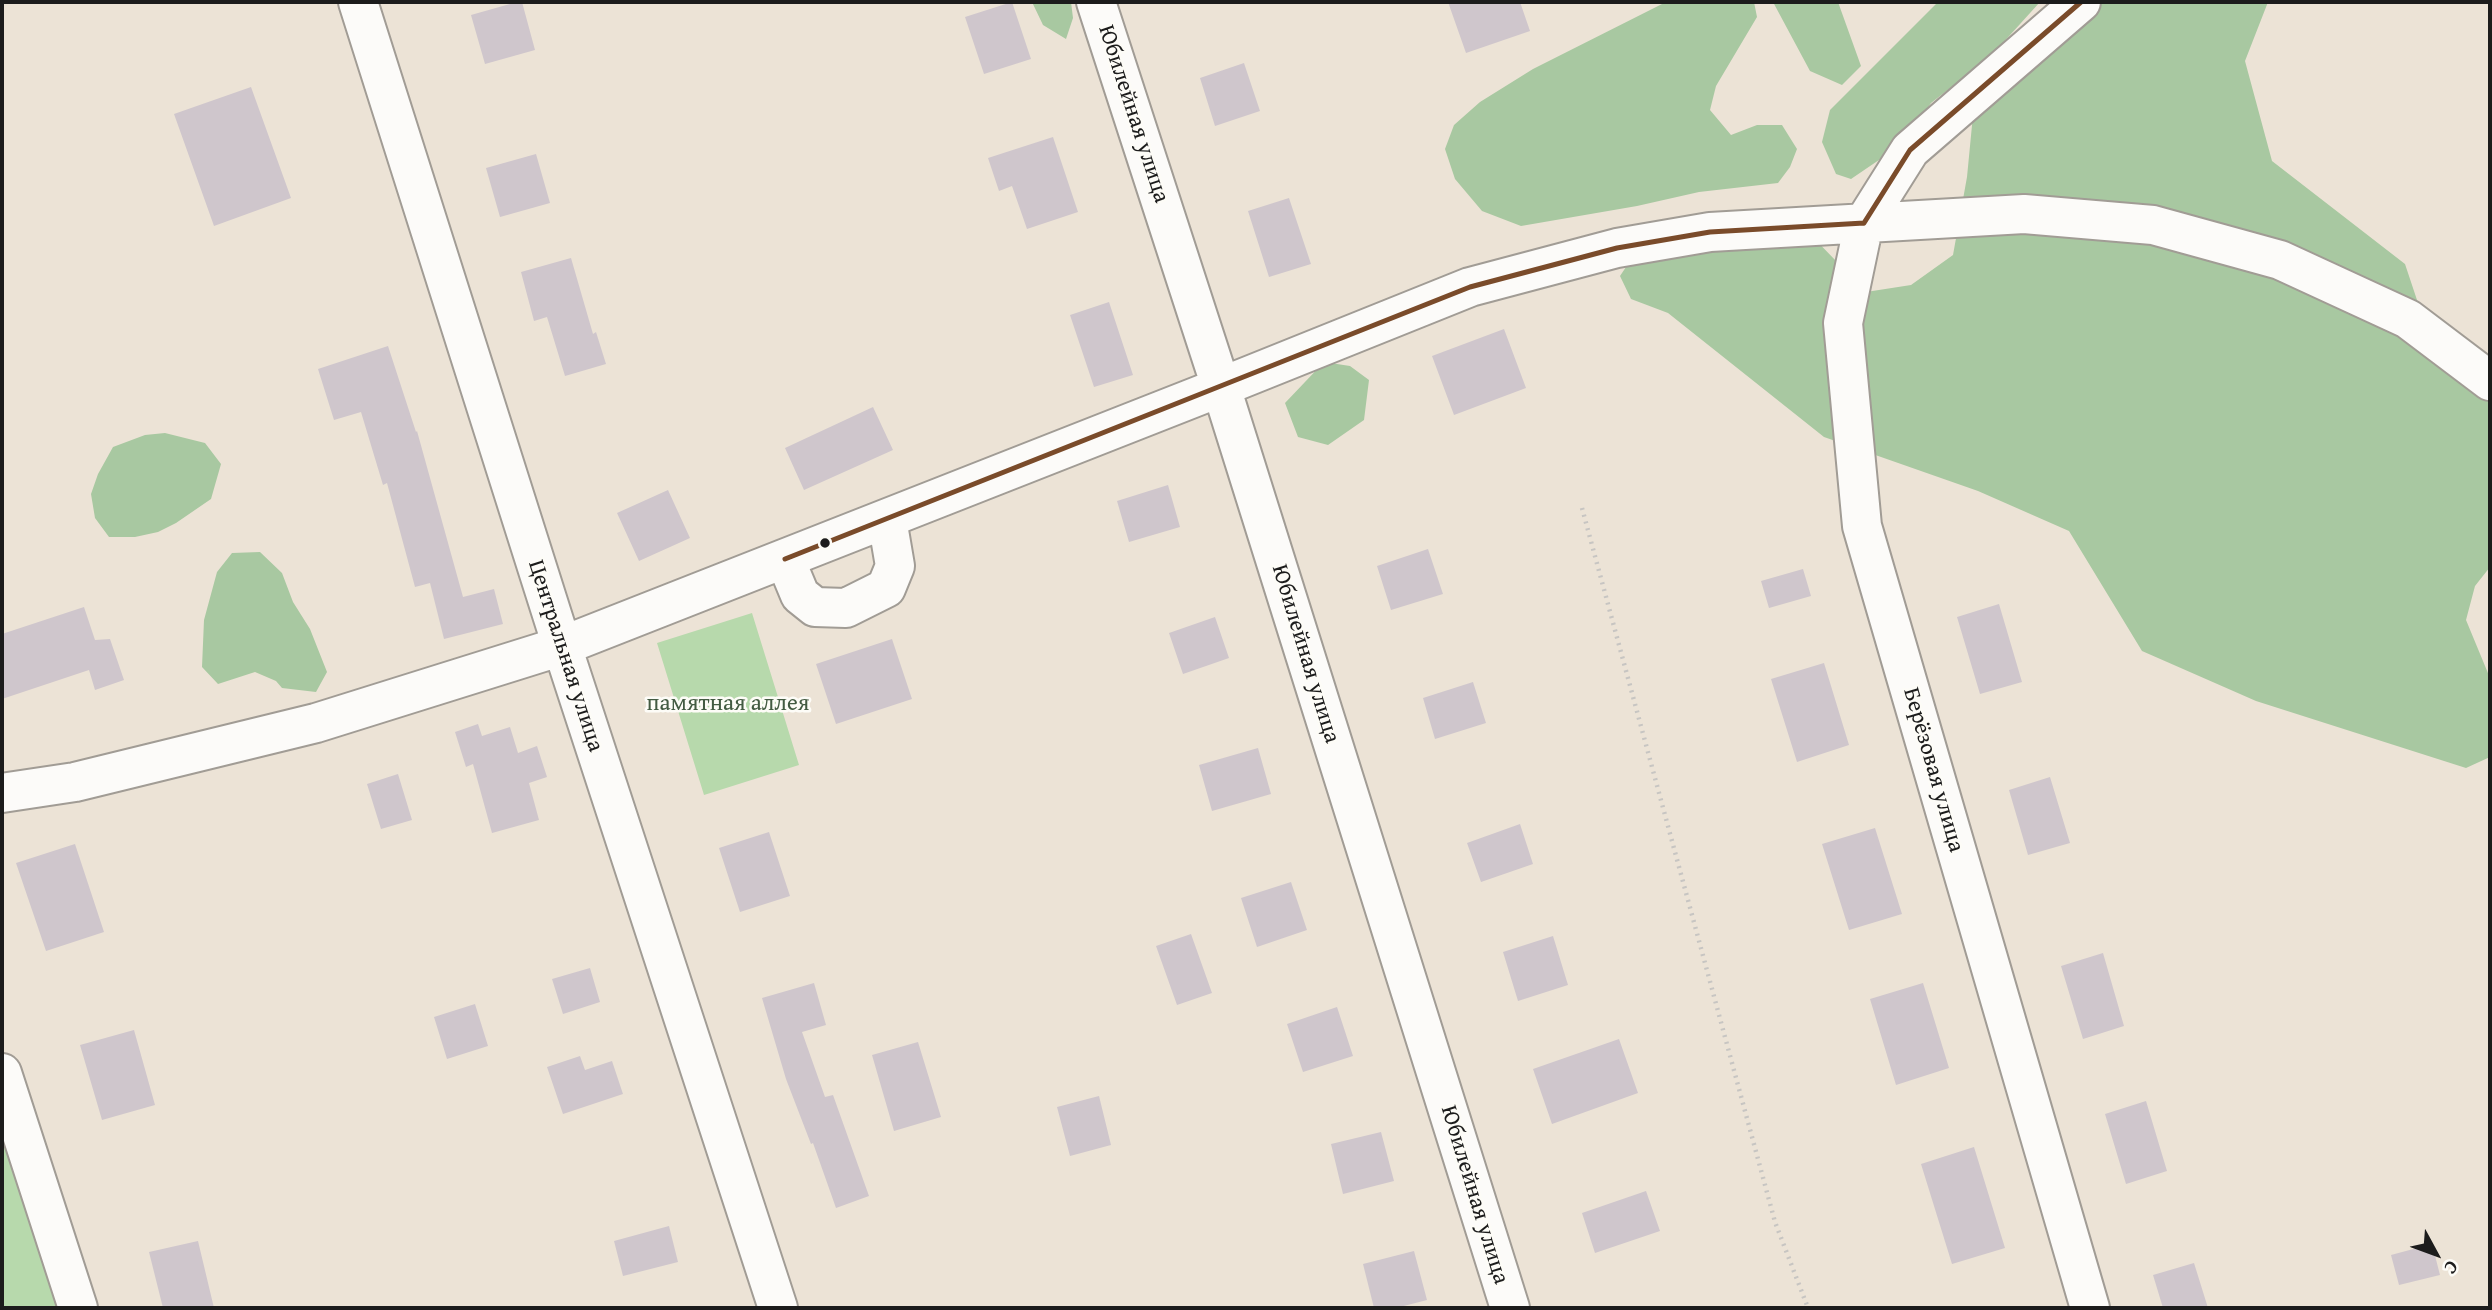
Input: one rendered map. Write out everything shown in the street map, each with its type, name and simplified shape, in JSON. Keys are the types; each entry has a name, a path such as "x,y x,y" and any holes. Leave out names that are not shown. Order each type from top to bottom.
{"street":[{"name":"Центральная улица","path":"358,2 562,646 778,1308"},
{"name":"Юбилейная улица","path":"1096,2 1221,387 1510,1308"},
{"path":"1864,222 1910,150 2081,2"},
{"path":"2,793 75,782 316,723 562,646 1469,287 1617,248 1710,232 2024,214 2153,225 2280,260 2408,318 2490,381"},
{"name":"Берёзовая улица","path":"1864,222 1843,323 1862,526 2090,1308"},
{"path":"785,559 800,595 807,601 815,607 846,608 886,588 895,566 887,519"},
{"path":"2,1073 78,1308"}],"path":[{"path":"1583,508 1775,1222 1808,1308"}],"green space":[{"path":"1032,2 1071,2 1073,18 1066,39 1043,25"},
{"path":"1666,2 1754,2 1757,17 1716,86 1710,110 1731,135 1757,125 1782,125 1797,149 1790,167 1778,183 1699,192 1637,206 1521,226 1482,211 1455,179 1445,149 1454,125 1480,102 1533,69"},
{"path":"1773,2 1838,2 1861,66 1842,85 1810,71"},
{"path":"1938,2 2040,2 1991,56 1931,103 1901,145 1851,179 1836,174 1822,142 1830,110"},
{"path":"2103,2 2268,2 2245,61 2272,161 2405,264 2417,300 2490,404 2490,567 2475,586 2466,620 2490,678 2490,757 2466,768 2256,701 2142,651 2069,531 1978,491 1824,437 1668,313 1631,299 1620,276 1634,255 1808,232 1866,292 1911,285 1953,255 1967,177 1973,115"},
{"path":"1324,362 1350,366 1369,380 1364,420 1328,445 1298,437 1285,403"},
{"path":"165,433 205,443 221,464 211,499 158,532 135,537 109,537 95,518 91,494 98,474 113,447 145,435"},
{"path":"260,552 282,573 293,602 310,629 327,672 316,692 282,688 276,681 255,672 218,684 202,667 204,620 217,572 232,553"},
{"name":"памятная аллея","path":"752,613 799,765 704,795 657,643"},
{"path":"2,1121 61,1308 2,1308"}],"building":[{"path":"522,2 535,50 485,64 471,15"},
{"path":"1012,2 1031,59 984,74 965,17"},
{"path":"1448,2 1520,2 1530,31 1466,53"},
{"path":"1244,63 1260,111 1215,126 1200,78"},
{"path":"251,87 291,198 214,226 174,114"},
{"path":"1053,137 1078,212 1027,229 1012,186 999,191 988,158"},
{"path":"536,154 550,203 500,217 486,168"},
{"path":"1289,198 1311,264 1269,277 1248,211"},
{"path":"571,258 593,334 596,332 606,364 565,376 547,317 534,321 521,272"},
{"path":"1109,302 1133,375 1094,387 1070,315"},
{"path":"1504,329 1526,388 1454,415 1432,356"},
{"path":"388,346 417,431 463,597 494,589 503,624 444,639 430,583 415,587 387,483 383,485 361,412 334,420 318,369"},
{"path":"873,407 893,450 804,490 785,448"},
{"path":"1168,485 1180,527 1129,542 1117,501"},
{"path":"668,490 690,538 639,561 617,513"},
{"path":"1428,549 1443,594 1391,610 1377,566"},
{"path":"1803,569 1811,596 1769,608 1761,581"},
{"path":"1999,604 2022,682 1980,694 1957,617"},
{"path":"84,607 95,640 110,639 124,680 95,690 89,670 2,699 2,634"},
{"path":"1215,617 1229,658 1183,674 1169,633"},
{"path":"892,639 912,699 836,724 816,664"},
{"path":"1824,663 1849,745 1797,762 1771,679"},
{"path":"1473,682 1486,723 1435,739 1423,698"},
{"path":"478,724 482,736 510,727 518,753 537,746 547,777 529,783 539,820 492,833 473,764 466,767 455,732"},
{"path":"1258,748 1271,794 1212,811 1199,765"},
{"path":"398,774 412,820 381,829 367,784"},
{"path":"2050,777 2070,843 2028,855 2009,790"},
{"path":"1520,824 1533,864 1481,882 1467,843"},
{"path":"1875,828 1902,914 1849,930 1822,844"},
{"path":"769,832 790,896 740,912 719,848"},
{"path":"75,844 104,932 46,951 16,863"},
{"path":"1291,882 1307,930 1257,947 1241,898"},
{"path":"1191,934 1212,993 1177,1005 1156,946"},
{"path":"1553,936 1568,985 1518,1001 1503,952"},
{"path":"2103,953 2124,1026 2083,1039 2061,966"},
{"path":"590,968 600,1002 563,1014 552,979"},
{"path":"814,983 826,1025 802,1032 825,1097 833,1095 869,1196 836,1208 786,1079 762,998"},
{"path":"1923,983 1949,1068 1896,1085 1870,999"},
{"path":"475,1004 488,1046 447,1059 434,1017"},
{"path":"1337,1007 1353,1056 1303,1072 1287,1024"},
{"path":"134,1030 155,1105 102,1120 80,1045"},
{"path":"1619,1039 1638,1093 1552,1124 1533,1069"},
{"path":"918,1042 941,1117 894,1131 872,1055"},
{"path":"580,1056 585,1070 612,1061 623,1094 563,1114 547,1067"},
{"path":"1099,1096 1111,1145 1070,1156 1057,1107"},
{"path":"2146,1101 2167,1171 2126,1184 2105,1114"},
{"path":"1381,1132 1394,1181 1343,1194 1331,1144"},
{"path":"1974,1147 2005,1248 1952,1264 1921,1164"},
{"path":"1646,1191 1660,1231 1595,1253 1582,1213"},
{"path":"669,1226 678,1262 623,1276 614,1241"},
{"path":"198,1241 214,1308 163,1308 149,1252"},
{"path":"2432,1244 2440,1275 2399,1285 2391,1255"},
{"path":"1414,1251 1427,1300 1396,1308 1374,1308 1363,1264"},
{"path":"2194,1263 2208,1308 2163,1308 2153,1275"}],"transit line":[{"path":"1864,223 1910,150 2081,2"},
{"path":"785,559 1470,287 1617,248 1710,232 1864,223"}]}
